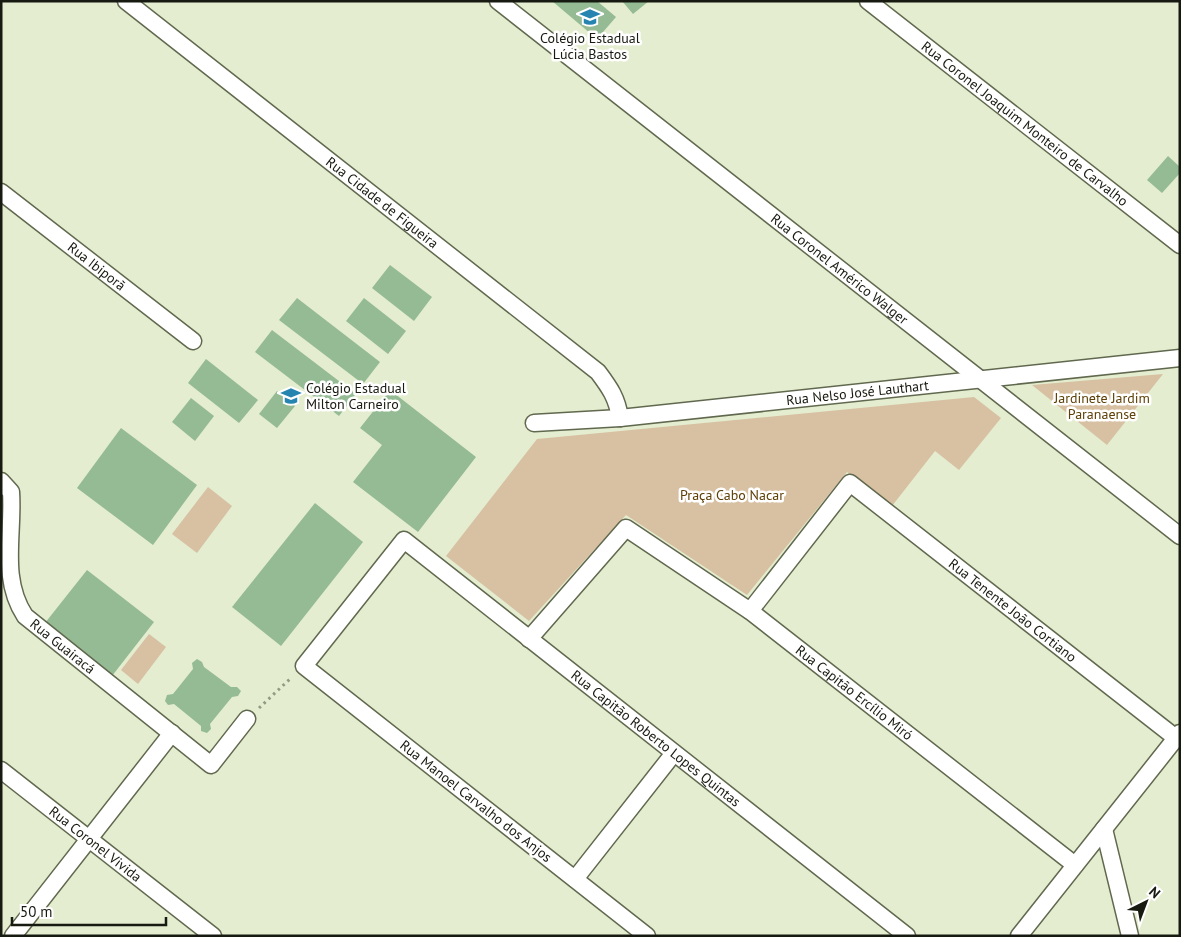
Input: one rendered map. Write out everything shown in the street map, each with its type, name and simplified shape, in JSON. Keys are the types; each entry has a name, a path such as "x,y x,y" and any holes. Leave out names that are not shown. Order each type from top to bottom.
{"street":[{"name":"Rua Cidade de Figueira","path":"126,1 598,372 610,387 618,402 620,418"},
{"name":"Rua Coronel Américo Walger","path":"498,1 1180,536"},
{"name":"Rua Coronel Joaquim Monteiro de Carvalho","path":"868,1 1180,245"},
{"name":"Rua Ibiporã","path":"1,192 193,342"},
{"name":"Rua Nelso José Lauthart","path":"534,423 620,418 1180,358"},
{"name":"Rua Guairacá","path":"1,481 11,492 9,566 14,596 25,616 211,764 247,720"},
{"name":"Rua Tenente João Cortiano","path":"750,611 850,483 1178,736"},
{"name":"Rua Capitão Ercílio Miró","path":"529,639 626,528 750,611 1075,865"},
{"name":"Rua Capitão Roberto Lopes Quintas","path":"304,666 404,540 906,936"},
{"name":"Rua Manoel Carvalho dos Anjos","path":"304,666 647,936"},
{"path":"13,936 172,733"},
{"path":"1019,936 1178,736"},
{"path":"575,879 674,753"},
{"name":"Rua Coronel Vivida","path":"1,770 213,936"},
{"path":"1104,829 1130,936"}],"path":[{"path":"247,720 304,666"}],"green space":[{"name":"Jardinete Jardim Paranaense","path":"1163,374 1107,445 1032,385"},
{"name":"Praça Cabo Nacar","path":"974,397 1001,418 959,470 935,451 892,506 847,472 747,595 626,515 529,621 446,556 537,439"},
{"path":"208,487 232,506 197,553 172,534"},
{"path":"149,634 166,647 138,684 121,670"}],"building":[{"path":"552,1 597,1 616,17 597,39"},
{"path":"622,1 649,1 633,14"},
{"path":"1168,156 1180,167 1180,173 1162,193 1147,180"},
{"path":"390,265 432,297 414,321 372,288"},
{"path":"297,298 380,362 363,384 279,320"},
{"path":"364,298 406,331 388,354 346,321"},
{"path":"272,330 356,394 339,416 255,352"},
{"path":"206,359 258,400 239,423 188,383"},
{"path":"390,390 476,457 418,532 353,482 382,445 360,428"},
{"path":"277,391 295,406 277,428 259,414"},
{"path":"191,398 214,416 195,441 172,422"},
{"path":"121,428 197,485 153,545 77,488"},
{"path":"315,503 363,542 281,646 232,607"},
{"path":"87,570 154,622 112,676 45,623"},
{"path":"197,659 202,662 204,667 231,687 237,687 241,691 238,696 232,697 210,724 211,729 207,733 201,731 201,726 174,704 168,705 165,701 167,695 173,694 193,669 192,663"}],"place":[{"name":"Colégio Estadual Lúcia Bastos","path":"590,17"},
{"name":"Colégio Estadual Milton Carneiro","path":"291,396"}]}
